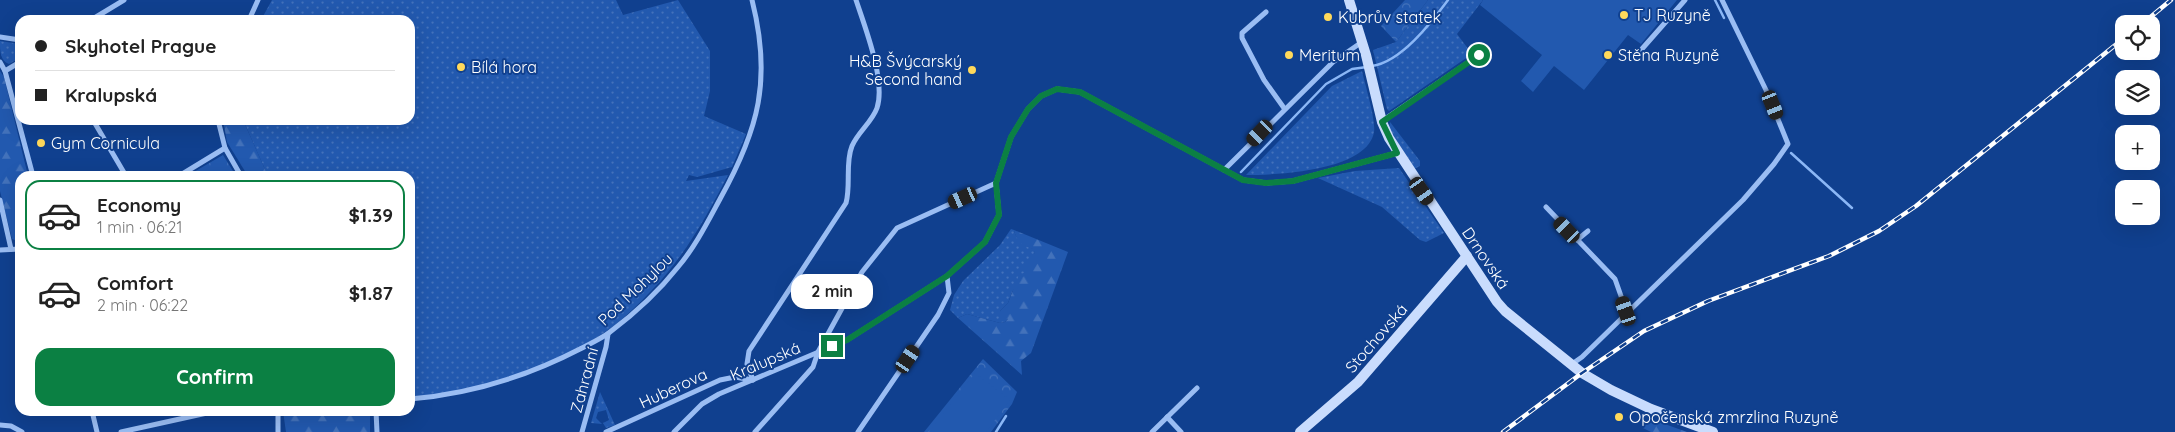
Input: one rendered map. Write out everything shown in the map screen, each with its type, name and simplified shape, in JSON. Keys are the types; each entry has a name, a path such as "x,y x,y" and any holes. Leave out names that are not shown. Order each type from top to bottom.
{"main road":[{"name":"Drnovská","path":"1349,0 1366,55 1382,122 1397,153 1501,307 1572,365 1611,390 1651,409 1713,432"},
{"name":"Stochovská","path":"1300,432 1358,382 1467,256"}],"street":[{"path":"99,15 124,0"},
{"path":"251,15 258,0"},
{"name":"Pod Mohylou","path":"415,399 438,397 492,385 549,365 608,334 634,312 678,267 695,245 741,160 760,103 763,67 759,29 752,0"},
{"path":"753,380 746,364 749,351 846,203 849,191 849,166 852,147 876,110 880,98 869,41 856,0"},
{"path":"1634,58 1685,0"},
{"path":"1572,365 1743,200 1774,164 1788,144 1770,98 1722,0"},
{"path":"1266,12 1242,33 1242,38 1264,80 1284,108"},
{"path":"0,37 15,39"},
{"path":"1362,42 1333,62 1284,108 1224,170 1243,180 1266,183 1293,181 1397,153"},
{"path":"1382,122 1479,55"},
{"path":"0,62 5,71 15,108"},
{"path":"5,71 15,65"},
{"name":"Kralupská","path":"674,432 702,404 719,394 847,340 947,276 985,242 999,215 996,183 1011,137 1028,109 1041,96 1057,89 1080,92 1224,170"},
{"path":"19,125 32,171"},
{"path":"95,125 123,171"},
{"path":"219,125 225,148 238,171"},
{"path":"187,171 225,148"},
{"path":"755,432 813,367 818,352 862,272 897,228 996,183"},
{"path":"0,200 11,249"},
{"path":"1546,207 1615,279 1627,313"},
{"path":"1578,240 1588,231"},
{"path":"0,250 15,249"},
{"path":"858,432 941,310 949,293 947,276"},
{"name":"Zahradní","path":"582,432 608,334"},
{"name":"Huberova","path":"606,432 720,380 735,377 753,380"},
{"path":"1152,432 1198,388"},
{"path":"93,416 97,432"},
{"path":"121,432 193,416"},
{"path":"278,416 278,432"},
{"path":"376,416 377,432"},
{"path":"1167,417 1181,432"},
{"path":"0,425 11,426 22,432"}],"green space":[{"path":"272,0 616,0 623,15 678,0 710,51 710,91 704,116 746,134 732,167 697,177 689,175 686,181 728,175 703,220 674,265 642,300 615,325 577,349 507,378 461,391 415,397 415,171 266,171 245,125 415,125 415,15 264,15"},
{"path":"1405,0 1428,0 1396,42 1381,26"},
{"path":"1428,0 1483,0 1457,34 1472,54 1389,111 1373,50 1396,42"},
{"path":"1483,0 1677,0 1641,44 1628,35 1584,90 1554,66 1533,92 1521,81 1542,55 1480,5"},
{"path":"0,41 15,43 15,61 9,64 6,63 1,55"},
{"path":"0,71 4,77 27,171 15,171 15,240 12,239 0,191"},
{"path":"1362,71 1374,126 1374,132 1368,145 1356,155 1339,163 1319,168 1279,174 1246,175 1332,86"},
{"path":"1390,122 1420,161 1420,166 1414,169 1389,128"},
{"path":"224,125 245,125 266,171 245,171 227,142"},
{"path":"223,155 233,171 196,171"},
{"path":"1399,168 1444,233 1426,242 1420,240 1382,207 1318,178 1355,171"},
{"path":"1011,229 1014,230 1021,242 1034,249 1035,253 1026,273 1012,292 1008,303 1000,311 1008,319 1000,323 967,314 958,318 950,310 954,295 963,281 1000,245"},
{"path":"1014,230 1068,252 1031,353 1021,361 1022,375 958,318 967,314 1000,323 1008,319 1001,316 1000,311 1008,303 1019,275 1026,272 1026,262 1035,253 1033,249 1023,245 1018,240"},
{"path":"983,359 1017,392 1012,404 991,432 924,432"},
{"path":"975,373 1010,400 986,432 929,432"},
{"path":"600,392 615,425 606,428 603,423 609,420 606,410 598,412 596,418 602,424 591,423"},
{"path":"284,416 370,416 370,432 286,432"},
{"path":"1648,418 1687,432 1651,432 1643,428"}],"waterway":[{"path":"1372,66 1383,63 1404,49 1424,30 1448,0"},
{"path":"1715,0 1724,18"},
{"path":"1241,172 1326,84 1352,69 1367,67"},
{"path":"1791,153 1852,208"},
{"path":"996,432 1006,416"}],"railway":[{"path":"2153,15 2171,0"},
{"path":"1503,432 1582,373 1644,331 1708,301 1829,256 1879,231 1916,206 2115,45"}],"place":[{"name":"TJ Ruzyně","path":"1624,15"},
{"name":"Kubrův statek","path":"1328,17"},
{"name":"Meritum","path":"1289,55"},
{"name":"Stěna Ruzyně","path":"1608,55"},
{"name":"Bílá hora","path":"461,67"},
{"name":"H&B Švýcarský Second hand","path":"972,70"},
{"name":"Gym Cornicula","path":"41,143"},
{"name":"Opočenská zmrzlina Ruzyně","path":"1619,417"}],"route":[{"path":"832,346 847,340 947,276 985,242 999,215 996,183 1011,137 1028,109 1041,96 1057,89 1080,92 1176,146 1243,180 1266,183 1293,181 1397,153 1382,122 1479,55"}]}
